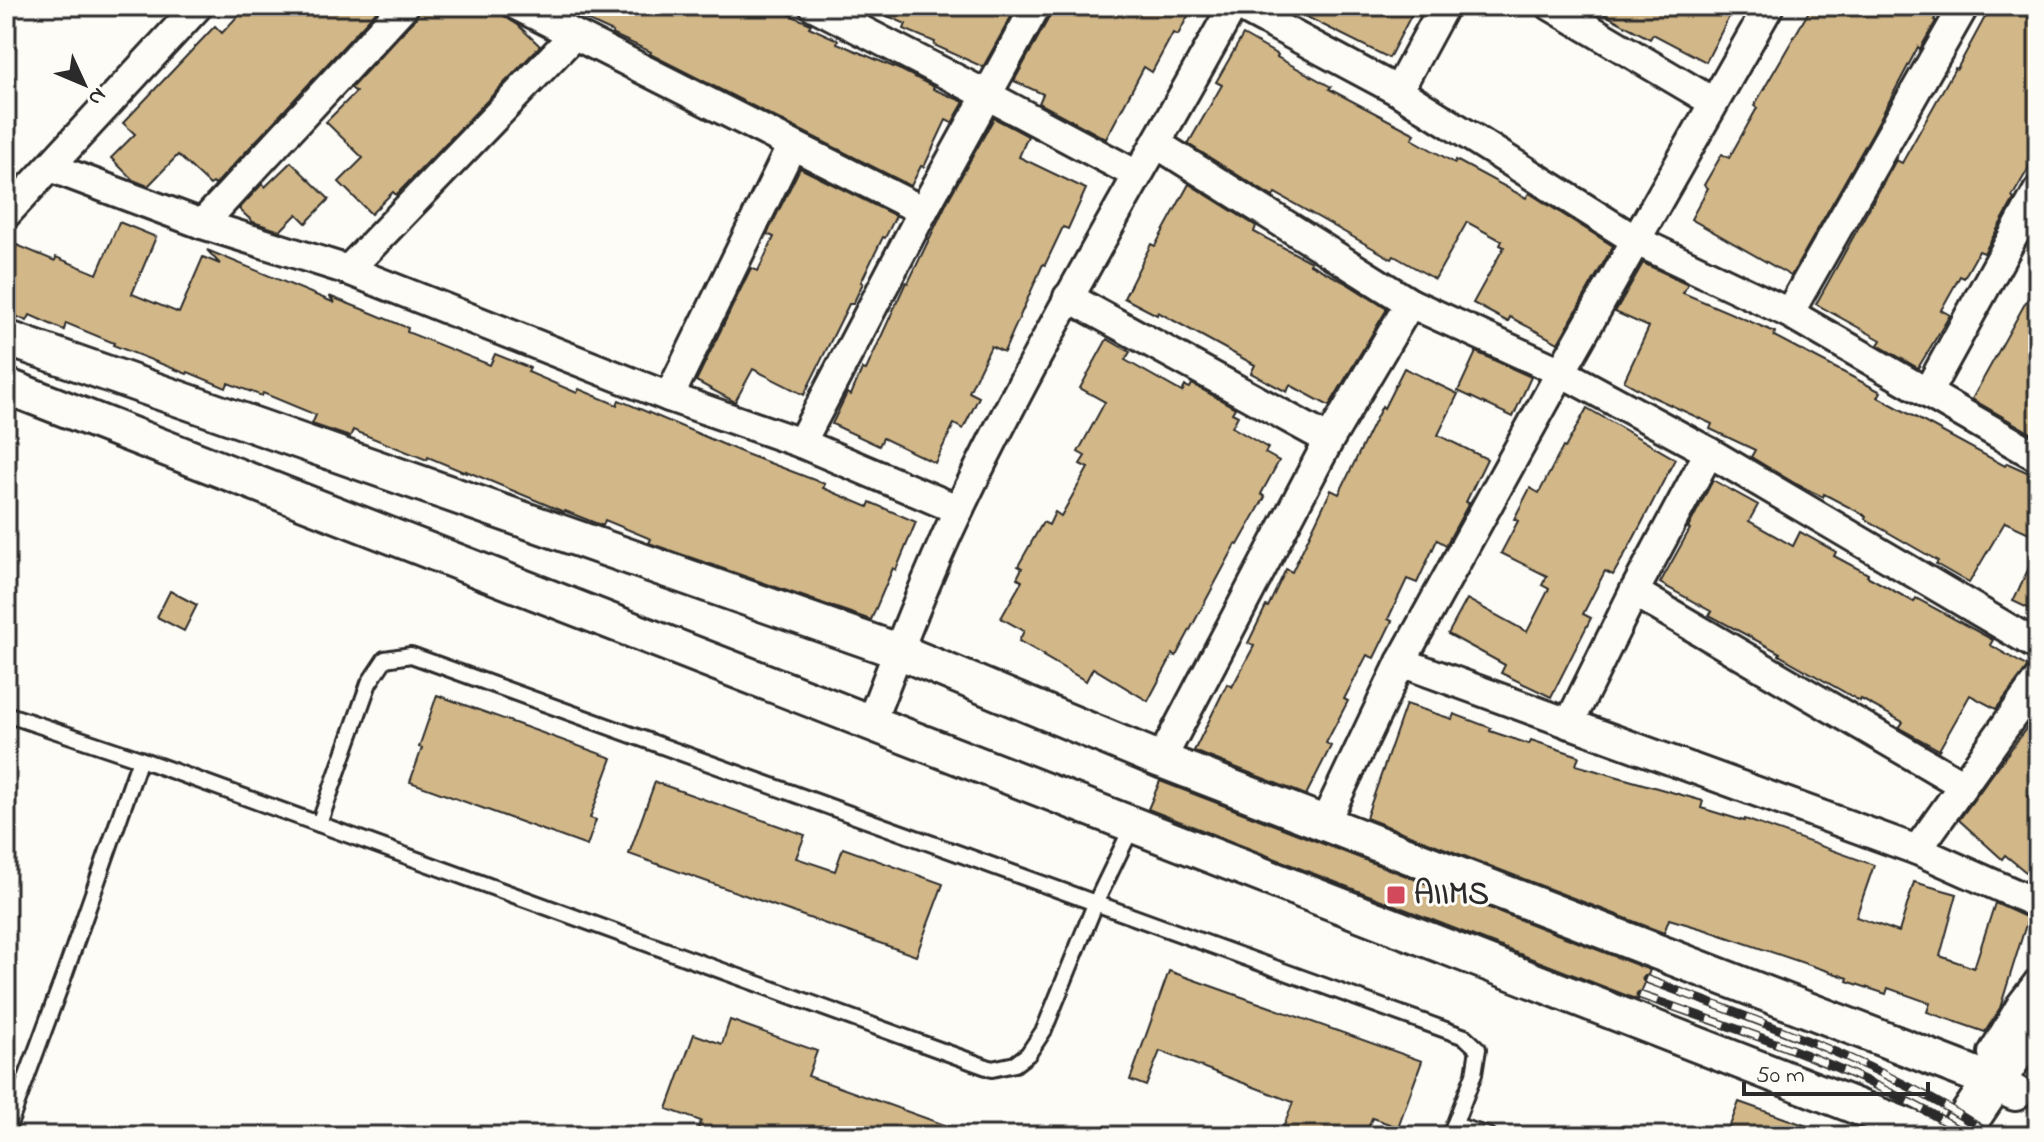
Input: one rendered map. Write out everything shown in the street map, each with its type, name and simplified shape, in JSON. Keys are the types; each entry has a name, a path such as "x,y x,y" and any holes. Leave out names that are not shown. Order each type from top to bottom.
{"main road":[{"path":"1957,1136 2038,1022"},
{"path":"1996,1084 2038,1059"},
{"path":"1988,1136 1996,1084"}],"street":[{"path":"6,214 198,6"},
{"path":"202,224 404,6"},
{"path":"518,6 923,211"},
{"path":"814,6 1137,175"},
{"path":"801,443 923,211 1036,6"},
{"path":"871,722 959,510 1068,297 1236,6 1398,91 1637,241 1789,313 2038,457"},
{"path":"1398,91 1444,6"},
{"path":"1551,6 1713,102"},
{"path":"1325,822 1401,662 1769,6"},
{"path":"1789,313 1964,6"},
{"path":"348,270 573,36"},
{"path":"1157,144 1410,303 1561,372 1709,452 2038,646"},
{"path":"669,397 792,145"},
{"path":"50,167 202,224 348,270 669,397 801,443 959,510"},
{"path":"1927,393 2038,191"},
{"path":"1068,297 1329,440"},
{"path":"1161,760 1329,440 1410,303"},
{"path":"6,338 898,651 1161,760 1996,1084 2022,1004 2038,983"},
{"path":"6,386 1932,1136"},
{"path":"1569,724 1634,592 1709,452"},
{"path":"1634,592 1963,785"},
{"path":"1401,662 1917,850 2038,904"},
{"path":"1917,850 2038,680"}],"lane":[{"path":"319,824 369,683 385,659 411,655 1465,1037 1478,1049 1474,1074 1452,1130 1489,1136"},
{"path":"6,714 140,759 992,1069 1015,1064 1028,1054 1044,1030 1096,902 1133,824"},
{"path":"6,1133 140,759"}],"building":[{"path":"247,6 381,6 215,185 210,185 178,155 148,186 133,180 111,158 135,134 123,123 215,26 222,33"},
{"path":"421,6 499,6 504,16 540,46 396,195 393,192 371,214 339,182 363,158 326,122 356,92 351,88 416,18"},
{"path":"556,6 653,6 671,14 675,6 769,6 811,24 809,27 838,40 837,43 903,71 933,89 964,102 952,123 946,120 924,167 921,166 911,186 650,54 613,32"},
{"path":"865,6 1017,6 983,67 934,45 935,42 904,29 906,24"},
{"path":"1053,6 1193,6 1178,35 1173,33 1152,72 1144,67 1106,139 1039,103 1043,94 1014,81"},
{"path":"1285,6 1416,6 1389,58"},
{"path":"1589,6 1708,6 1729,17 1706,62 1653,34 1650,39"},
{"path":"1812,6 1941,6 1936,21 1920,49 1918,47 1791,276 1691,219 1708,188 1704,185 1722,154 1729,158 1757,108 1754,106"},
{"path":"1991,6 2038,6 2038,152 1984,253 1979,251 1964,278 1960,276 1941,310 1950,315 1918,368 1878,345 1881,340 1816,304 1896,160 1902,163"},
{"path":"1243,35 1331,87 1329,89 1415,134 1412,139 1526,198 1529,193 1613,246 1558,343 1510,317 1508,322 1473,303 1504,247 1500,245 1502,241 1467,222 1435,279 1394,256 1392,259 1275,193 1273,197 1188,144 1222,85 1216,82"},
{"path":"994,118 1028,136 1019,157 1086,189 1068,229 1063,227 1043,264 1004,352 991,346 969,392 979,397 963,429 954,424 935,463 883,438 879,446 832,424 847,393 851,395 862,369 866,370 906,282"},
{"path":"291,162 329,199 306,223 297,214 280,231 253,222 239,209 262,184 265,187"},
{"path":"800,168 896,216 804,395 753,369 735,402 696,381 751,268 758,271 774,237 767,234"},
{"path":"1189,184 1256,226 1254,232 1311,262 1387,309 1329,406 1290,385 1287,392 1251,373 1255,365 1158,312 1157,315 1124,298 1151,244 1155,246"},
{"path":"119,222 156,237 132,294 179,313 203,257 220,264 207,250 335,303 329,296 372,313 408,328 407,332 490,365 495,354 577,393 579,389 617,405 619,400 825,484 823,488 868,507 870,502 916,522 871,620 649,543 651,539 605,520 603,526 564,512 466,471 428,457 427,460 353,430 350,437 312,424 316,415 263,393 262,396 228,383 226,388 113,345 66,323 64,330 30,315 27,321 6,312 6,271 17,245 97,274"},
{"path":"1643,263 1688,284 1683,293 1775,332 1774,336 1881,392 1878,397 2005,466 2007,463 2038,477 2038,537 2005,522 1969,583 1936,564 1938,561 1865,519 1866,516 1824,494 1823,497 1796,484 1751,457 1755,450 1710,429 1712,424 1624,381 1649,327 1615,312"},
{"path":"2038,280 2038,437 1972,399"},
{"path":"1107,339 1130,352 1125,360 1182,392 1185,386 1190,388 1192,384 1235,408 1232,413 1238,416 1232,427 1268,448 1265,453 1279,461 1261,494 1265,497 1148,701 1093,668 1086,681 1019,641 1024,631 1001,618 1022,581 1017,578 1022,568 1018,566 1043,522 1049,525 1055,512 1061,516 1088,468 1080,464 1085,456 1078,452 1105,402 1080,388"},
{"path":"1476,352 1531,377 1513,417 1458,391"},
{"path":"1404,368 1458,394 1438,435 1487,459 1466,502 1469,503 1446,545 1437,540 1417,583 1407,579 1374,658 1367,655 1344,699 1348,701 1326,743 1331,746 1306,795 1194,751 1227,684 1232,687 1254,646 1248,643 1286,569 1292,572 1331,490 1339,494"},
{"path":"1587,408 1675,459 1613,575 1605,571 1583,614 1591,618 1551,697 1501,673 1505,665 1448,634 1467,599 1527,632 1549,589 1542,585 1547,576 1501,553 1518,521 1514,519 1530,488 1539,493"},
{"path":"1713,480 1758,505 1749,521 1793,546 1800,532 1836,552 1834,556 1867,576 1914,602 1916,598 1993,640 1990,645 2028,667 1996,709 1970,695 1939,750 1899,728 1903,722 1709,615 1712,612 1660,583"},
{"path":"2038,549 2038,613 2013,601"},
{"path":"170,591 197,605 184,631 157,617"},
{"path":"437,695 612,758 590,818 596,820 587,846 410,782"},
{"path":"1406,704 1452,719 1454,714 1491,728 1490,731 1529,744 1531,740 1579,756 1576,765 1703,801 1701,808 1745,819 1874,865 1856,917 1899,932 1914,882 1957,894 1940,956 1974,968 1995,903 2028,918 2000,1008 1985,1032 1927,1012 1930,1003 1888,988 1886,994 1706,930 1669,919 1664,933 1366,818"},
{"path":"2035,713 2038,714 2038,882 2005,855 2002,859 1959,820"},
{"path":"1160,781 1650,970 1638,1000 1148,809"},
{"path":"655,782 805,835 796,858 835,871 843,848 943,884 916,956 629,854"},
{"path":"1169,971 1422,1061 1398,1127 1372,1118 1365,1136 1280,1136 1293,1102 1160,1051 1146,1086 1130,1080"},
{"path":"730,1020 817,1051 808,1076 967,1133 967,1136 695,1136 701,1121 667,1109 694,1034 722,1044"},
{"path":"1739,1102 1827,1133 1827,1136 1726,1136"}],"railway":[{"path":"1646,979 1824,1047 1910,1087 1992,1136"},
{"path":"1640,995 1852,1074 1967,1136"}],"place":[{"name":"AIIMS","path":"1396,895"}]}
